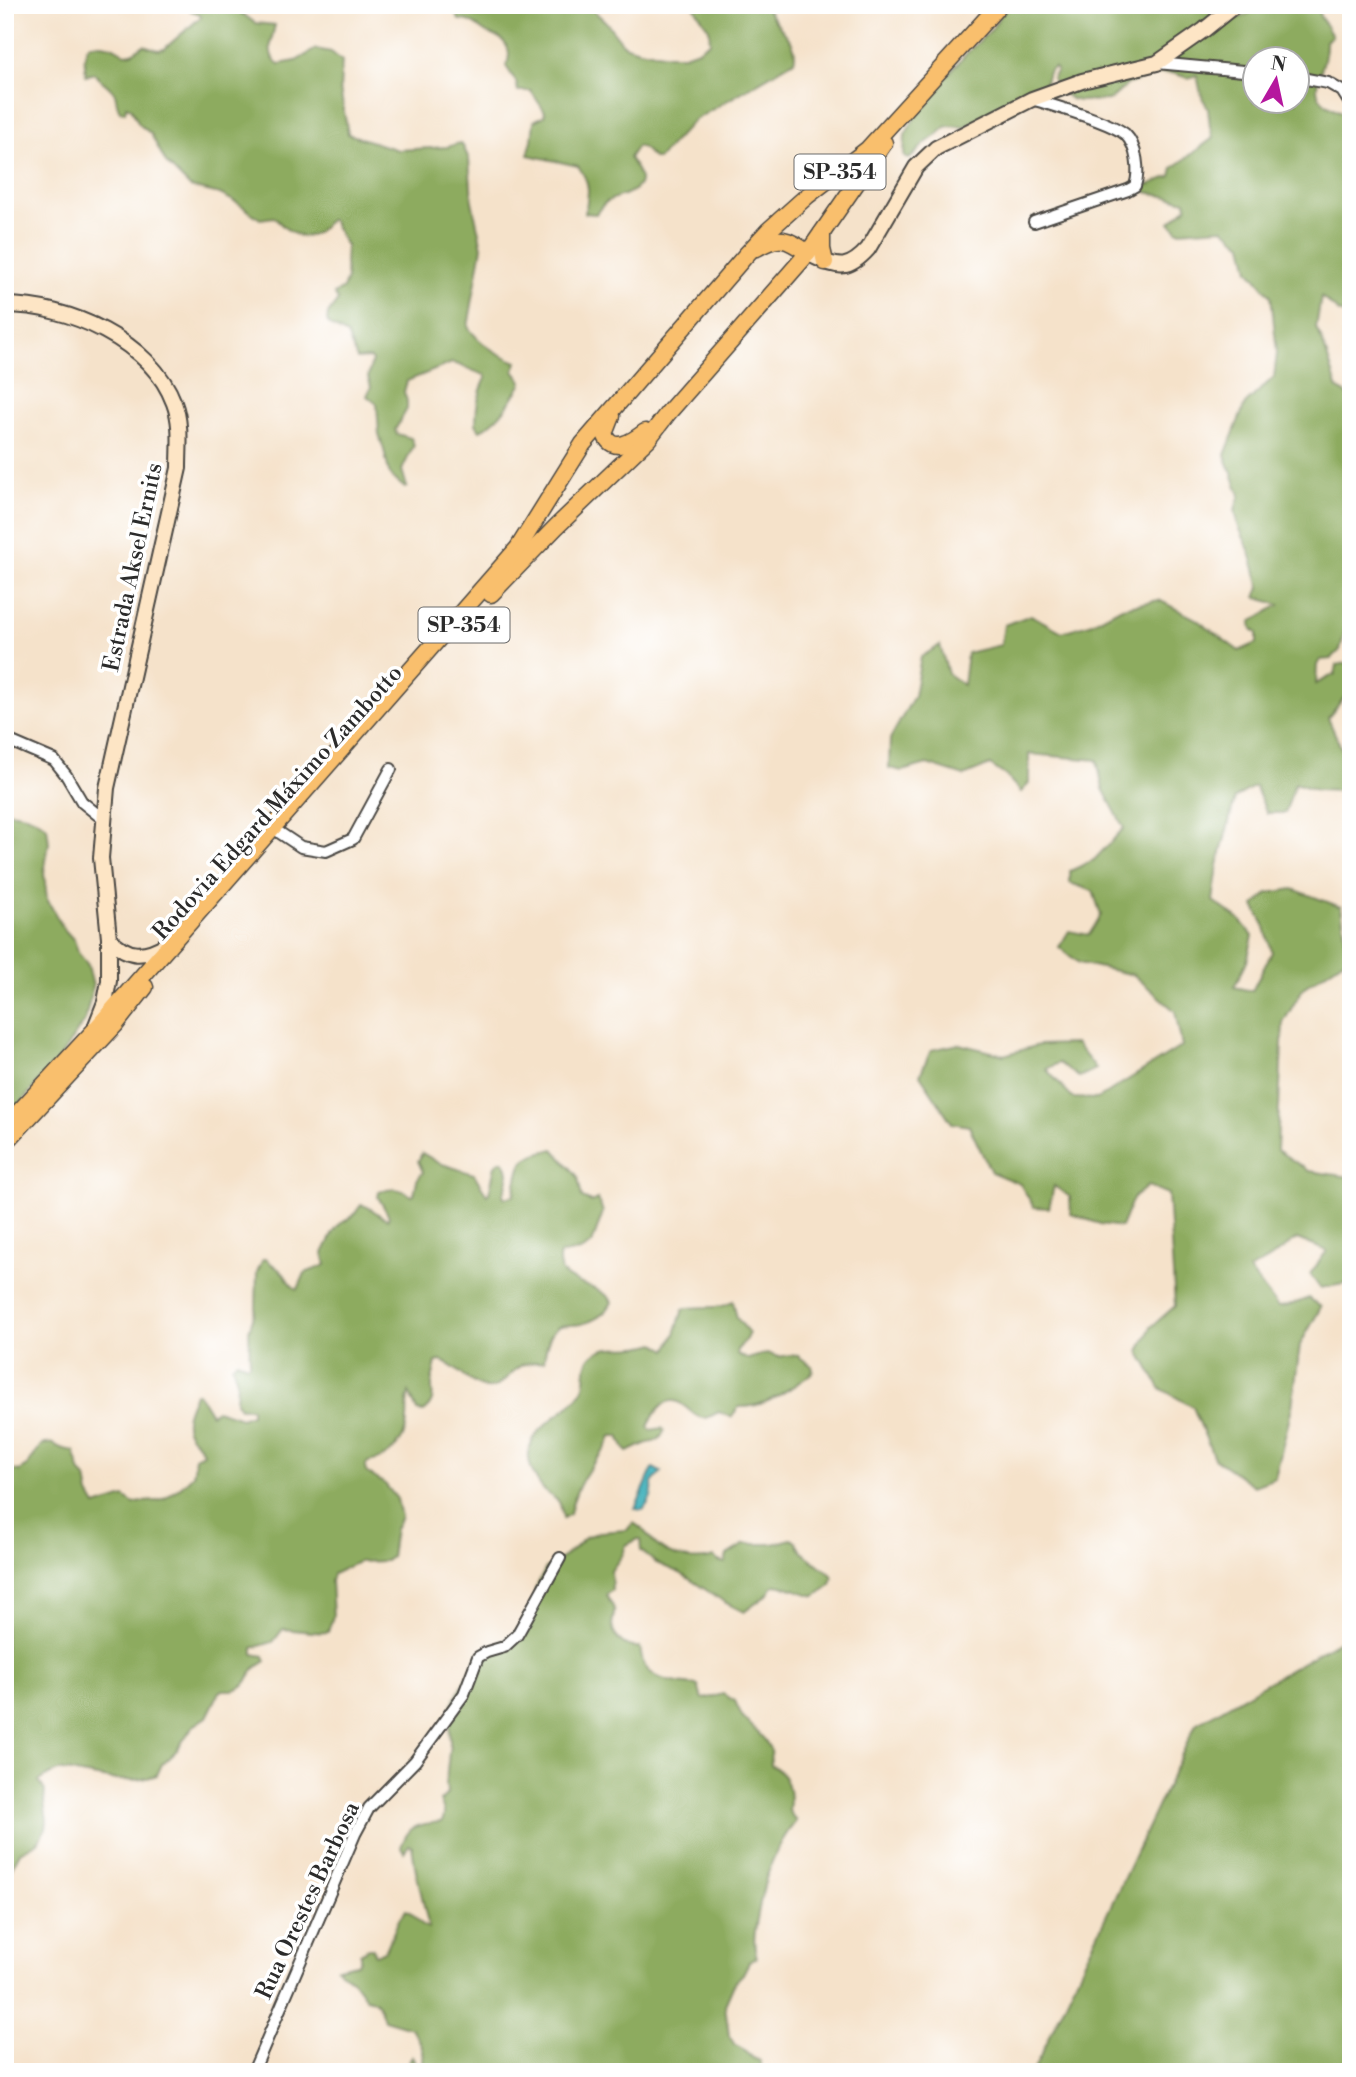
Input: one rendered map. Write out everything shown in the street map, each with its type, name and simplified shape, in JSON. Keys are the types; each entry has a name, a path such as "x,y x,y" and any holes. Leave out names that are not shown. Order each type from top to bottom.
{"main road":[{"name":"Rodovia Edgard Máximo Zambotto","path":"5,1127 95,1030 518,548 583,444 746,255 807,196 868,149 999,5"},
{"name":"Rodovia Edgard Máximo Zambotto","path":"5,1143 115,1025 169,958 495,590 555,527 648,439 808,253 907,109"},
{"path":"822,233 822,249 827,263"},
{"path":"746,255 767,242 780,239 808,253"},
{"path":"625,396 606,428 607,440 612,444 627,444 668,413"}],"street":[{"path":"1157,63 1236,5"},
{"path":"808,253 839,266 859,259 868,249 909,178 925,157 948,142 1032,99 1082,81 1157,63 1240,71"},
{"path":"1310,80 1328,83 1342,91 1351,105"},
{"path":"1032,99 1110,126 1126,135 1135,151 1138,177 1135,186 1128,190 1034,222"},
{"path":"797,267 813,267 827,263"},
{"name":"Estrada Aksel Ernits","path":"5,305 54,311 86,321 114,335 138,355 168,389 175,404 181,434 179,468 107,788 101,858 109,938 108,981 105,1002 95,1030"},
{"path":"5,738 54,760 82,802 103,819"},
{"path":"280,833 301,847 326,851 353,839 391,769"},
{"path":"109,938 127,953 136,954 153,953 171,942"},
{"name":"Rua Orestes Barbosa","path":"253,2072 355,1834 369,1808 415,1761 464,1694 478,1657 504,1647 517,1635 559,1558"}],"green space":[{"path":"187,5 231,5 255,23 275,25 271,52 279,64 296,61 316,49 331,52 342,61 340,89 348,134 398,150 447,147 459,143 469,159 472,201 482,247 468,327 490,348 517,362 514,371 522,381 504,411 480,430 476,424 476,412 485,375 452,363 407,381 404,392 407,409 395,430 397,434 411,438 414,445 402,470 407,487 405,488 389,472 379,435 377,404 367,396 371,387 368,377 372,360 357,359 347,335 327,321 328,314 338,300 334,294 343,288 347,279 346,246 332,220 315,233 302,236 288,230 274,217 260,219 220,194 190,187 166,163 151,134 139,124 131,108 126,106 125,112 120,111 111,88 94,73 86,76 85,55 90,44 112,46 126,54 144,45 158,50 164,49 201,17"},
{"path":"451,5 587,5 605,21 624,45 669,55 684,55 710,42 709,29 693,5 766,5 793,46 794,61 693,121 658,159 654,159 637,146 629,158 640,176 637,188 606,202 596,214 585,213 588,188 578,166 528,155 534,121 544,116 545,112 531,91 518,91 506,66 509,59 508,48 501,39 470,22 459,20"},
{"path":"1007,5 1212,5 1214,13 1223,22 1244,16 1263,5 1317,5 1332,36 1326,41 1317,84 1318,93 1332,108 1349,115 1351,119 1351,317 1339,312 1321,297 1316,328 1338,389 1351,396 1351,630 1345,631 1340,650 1331,659 1320,660 1317,665 1316,684 1335,674 1337,665 1351,662 1351,689 1328,718 1345,757 1343,791 1316,790 1295,783 1285,813 1267,813 1255,786 1235,798 1218,865 1213,901 1240,920 1253,936 1247,961 1234,987 1252,991 1272,952 1264,925 1254,906 1268,893 1293,889 1341,907 1348,957 1303,988 1283,1023 1277,1150 1309,1171 1351,1177 1351,1283 1320,1288 1310,1274 1327,1251 1297,1239 1249,1270 1278,1307 1309,1298 1321,1307 1300,1345 1292,1407 1275,1478 1254,1486 1214,1458 1193,1407 1160,1388 1139,1351 1151,1327 1175,1306 1168,1194 1148,1186 1133,1198 1121,1227 1100,1224 1071,1214 1070,1197 1054,1186 1049,1208 1034,1207 1020,1184 991,1172 969,1126 952,1123 920,1075 931,1050 959,1044 1004,1055 1039,1045 1076,1044 1096,1069 1079,1077 1059,1063 1046,1069 1073,1098 1097,1099 1182,1046 1175,1011 1134,975 1079,963 1059,947 1069,931 1089,935 1101,915 1093,891 1070,883 1070,871 1094,860 1124,828 1103,789 1097,760 1029,754 1029,783 1021,792 1006,776 990,765 964,776 927,764 902,771 889,768 890,739 914,696 921,657 940,645 948,674 963,685 967,653 1001,645 1004,625 1031,615 1062,632 1092,623 1122,607 1159,600 1196,619 1239,651 1257,643 1257,633 1252,629 1251,622 1279,605 1256,597 1260,587 1235,509 1240,495 1225,455 1245,404 1274,377 1277,353 1271,296 1249,270 1243,244 1223,228 1178,231 1170,222 1187,207 1186,201 1146,192 1143,187 1171,176 1173,168 1213,138 1208,109 1197,75 1188,78 1172,73 1157,74 1128,84 1110,100 1079,101 1071,99 1059,90 1052,78 1057,70 1054,67 1048,72 1043,90 965,127 947,126 909,159 904,157 905,135 923,103 991,30"},
{"path":"5,812 28,816 47,827 49,843 44,873 47,899 88,965 93,986 85,1020 61,1056 5,1121"},
{"path":"554,1149 578,1177 582,1198 592,1202 598,1199 603,1212 592,1244 580,1251 560,1254 559,1265 570,1279 607,1295 612,1302 609,1306 590,1321 555,1329 548,1342 544,1361 522,1365 494,1388 482,1387 447,1364 436,1362 431,1404 424,1412 417,1411 409,1392 406,1428 400,1442 389,1453 368,1462 365,1467 366,1472 385,1484 397,1499 401,1517 395,1529 391,1557 386,1561 358,1562 333,1574 333,1616 328,1632 283,1629 273,1642 253,1648 253,1654 264,1656 266,1661 254,1669 241,1687 219,1693 207,1717 192,1727 177,1750 162,1764 157,1775 122,1780 59,1771 39,1781 45,1791 46,1828 38,1842 20,1852 5,1880 5,1468 19,1471 28,1465 41,1445 52,1444 74,1451 96,1506 124,1497 134,1504 166,1497 190,1477 194,1472 195,1457 203,1453 189,1434 186,1424 195,1394 198,1393 211,1414 217,1410 241,1418 251,1414 251,1408 240,1408 236,1402 237,1380 232,1366 237,1361 247,1365 250,1363 249,1330 256,1309 257,1272 263,1259 281,1271 292,1286 298,1289 305,1273 326,1265 323,1253 333,1233 340,1224 353,1216 361,1205 388,1219 389,1216 378,1197 379,1192 396,1189 414,1195 417,1180 423,1172 418,1161 422,1153 439,1163 474,1174 487,1195 495,1166 499,1161 503,1161 508,1173 503,1195 505,1198 514,1195 520,1167 527,1158"},
{"path":"733,1301 737,1318 749,1333 737,1354 748,1359 767,1353 778,1357 798,1356 812,1366 810,1375 768,1401 739,1407 731,1417 719,1412 707,1418 700,1418 678,1402 667,1402 658,1410 648,1427 651,1430 662,1428 664,1431 657,1440 628,1452 619,1436 611,1436 605,1450 580,1485 570,1514 563,1518 559,1502 543,1489 535,1477 529,1450 538,1433 582,1392 586,1368 591,1357 606,1349 656,1343 667,1350 683,1309 715,1307"},
{"path":"633,1523 659,1547 671,1554 693,1559 714,1557 725,1563 727,1555 745,1544 773,1544 791,1539 796,1541 802,1552 832,1575 830,1585 815,1596 774,1585 767,1595 744,1612 680,1573 656,1563 641,1551 638,1539 626,1545 611,1571 612,1590 606,1595 614,1609 612,1626 616,1635 626,1645 640,1647 644,1665 649,1671 668,1681 698,1685 704,1699 723,1694 735,1701 742,1716 765,1740 770,1749 771,1765 781,1773 788,1784 789,1811 796,1821 775,1854 760,1901 755,1931 757,1958 749,1962 735,1982 725,2005 729,2036 735,2045 760,2061 763,2072 410,2072 409,2061 412,2056 417,2066 422,2065 424,2054 411,2028 384,2020 376,2003 366,1998 352,1979 337,1968 357,1964 360,1953 368,1948 373,1948 376,1955 386,1950 400,1917 406,1910 429,1928 412,1846 409,1845 404,1852 401,1847 407,1834 415,1827 441,1822 444,1817 440,1801 447,1794 449,1715 478,1656 512,1637 534,1609 535,1589 546,1568 565,1556 586,1537 600,1532 627,1530"},
{"path":"1351,1634 1351,2072 1033,2072 1196,1724"}],"water":[{"path":"653,1468 661,1472 652,1483 651,1498 643,1510 635,1509"}]}
